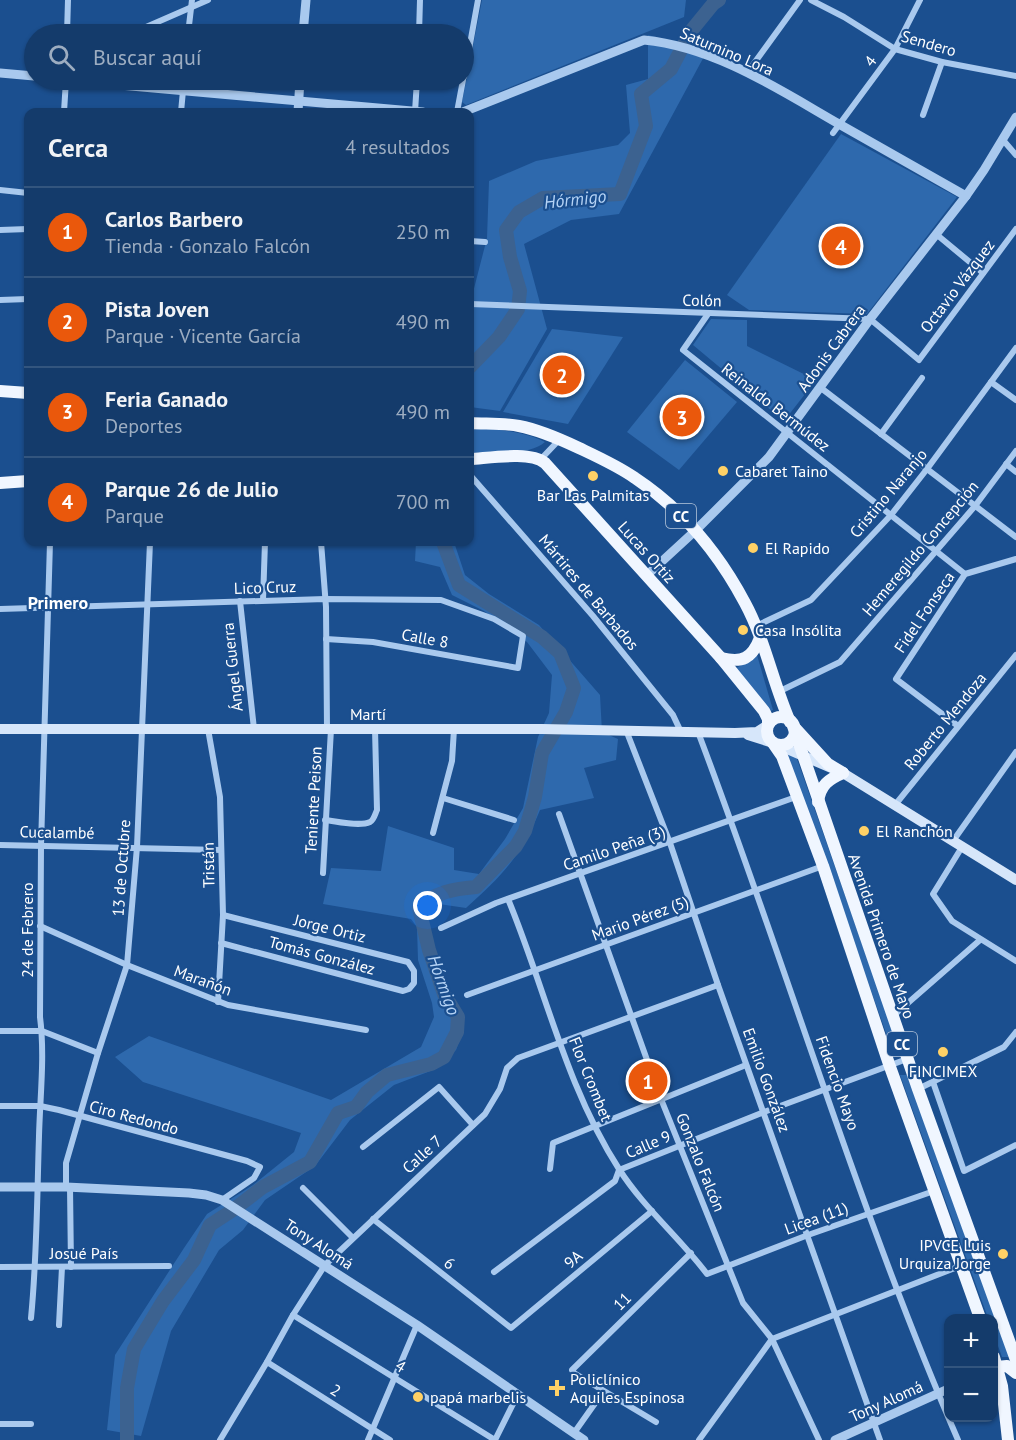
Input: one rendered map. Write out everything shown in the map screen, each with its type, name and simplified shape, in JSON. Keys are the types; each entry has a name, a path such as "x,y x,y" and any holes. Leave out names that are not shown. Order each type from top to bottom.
{"main road":[{"path":"0,391 24,393"},
{"name":"CC","path":"474,423 518,426 560,439 605,460 635,478 696,530 721,563 745,603 756,626 778,693 792,724"},
{"path":"474,459 528,456 540,459"},
{"name":"Lucas Ortiz","path":"540,459 721,658 764,711 768,725"},
{"path":"0,483 24,481"},
{"path":"721,658 734,662 750,656 760,638"},
{"path":"792,724 794,734 790,742 782,745 773,743 767,735 771,721 779,718 792,724 828,764 843,773"},
{"name":"Avenida Primero de Mayo","path":"792,724 907,1059 1016,1360"},
{"name":"Martí","path":"0,729 542,729 735,733 757,732 768,725"},
{"name":"Martí","path":"735,733 773,743 843,773 1016,880"},
{"name":"Avenida Primero de Mayo","path":"773,743 782,756 823,866 889,1064 978,1314"},
{"path":"818,802 819,793 826,782 843,773"},
{"path":"998,1364 1007,1366 1016,1372"},
{"path":"996,1368 1005,1409 1008,1440"},
{"path":"1005,1409 1016,1417"}],"street":[{"path":"67,24 68,0"},
{"path":"150,24 191,3 208,0"},
{"path":"304,24 306,0"},
{"path":"419,24 420,0"},
{"path":"473,24 478,0"},
{"path":"747,73 800,0"},
{"name":"Sendero","path":"811,0 895,49 942,62 1016,76"},
{"name":"4","path":"832,133 895,49 921,0"},
{"path":"189,24 191,3"},
{"name":"Saturnino Lora","path":"473,108 644,40 668,42 689,48 747,73 966,196"},
{"path":"923,115 942,62"},
{"path":"0,73 24,75"},
{"path":"64,108 65,90"},
{"path":"181,108 183,90"},
{"path":"226,90 376,108"},
{"path":"297,108 299,90"},
{"path":"415,108 416,90"},
{"path":"458,108 461,90"},
{"name":"Adonis Cabrera","path":"646,576 769,457 870,319 966,196 1016,117"},
{"path":"1003,140 1016,155"},
{"path":"0,190 24,193"},
{"path":"0,230 24,229"},
{"name":"Octavio Vázquez","path":"870,319 919,360 1016,229"},
{"path":"936,234 983,273"},
{"path":"474,241 485,242"},
{"path":"0,300 24,299"},
{"name":"Colón","path":"474,304 870,319"},
{"name":"Reinaldo Bermúdez","path":"708,314 682,350 965,574"},
{"name":"Cristino Naranjo","path":"756,626 811,600 891,515 1016,348"},
{"path":"881,434 922,378"},
{"path":"991,382 1016,400"},
{"path":"821,388 1016,537"},
{"path":"540,459 560,439"},
{"name":"Hemeregildo Concepción","path":"778,693 840,662 937,552 1016,451"},
{"path":"1006,464 1016,471"},
{"name":"Mártires de Barbados","path":"474,480 593,616 673,715 681,732"},
{"name":"24 de Febrero","path":"31,1318 36,1267 42,1031 40,1017 41,846 50,546"},
{"name":"13 de Octubre","path":"71,1267 66,1162 78,1116 127,965 137,847 150,546"},
{"path":"263,600 266,546"},
{"name":"Teniente Peison","path":"321,546 329,729 323,873"},
{"name":"Fidel Fonseca","path":"958,726 896,679 965,574 1016,559"},
{"name":"Lico Cruz","path":"0,609 263,600 441,600 494,619 522,636 518,668"},
{"name":"Ángel Guerra","path":"240,601 254,729"},
{"name":"Calle 8","path":"326,639 373,642 518,668"},
{"name":"Roberto Mendoza","path":"895,805 1016,655"},
{"name":"Tristán","path":"208,729 220,797 223,915 218,1002"},
{"path":"325,820 363,823 370,822 374,818 376,810 375,729"},
{"path":"432,833 452,761 454,729"},
{"name":"Emilio González","path":"626,730 670,843 718,985 880,1440"},
{"name":"Fidencio Mayo","path":"698,732 732,821 897,1290 958,1440"},
{"path":"1016,752 957,844 933,894 952,921 1016,962"},
{"name":"Camilo Peña (3)","path":"441,928 508,899 796,797"},
{"path":"443,798 514,820"},
{"name":"Gonzalo Falcón","path":"559,814 661,1099 743,1303 772,1339 819,1440"},
{"name":"Cucalambé","path":"0,845 221,850"},
{"name":"Mario Pérez (5)","path":"467,995 823,866"},
{"name":"Flor Crombet","path":"508,899 587,1114 620,1170 652,1211 709,1274"},
{"name":"Jorge Ortiz","path":"223,915 408,962 414,971 414,983"},
{"name":"Marañón","path":"40,926 218,1002 366,1030"},
{"path":"892,1016 980,940"},
{"name":"Tomás González","path":"221,942 403,991 409,989 414,983"},
{"name":"Calle 7","path":"220,1440 325,1265 485,1114 507,1068 518,1058 718,985"},
{"path":"0,1031 42,1031 98,1053"},
{"path":"918,1089 1004,1047 1015,1036"},
{"name":"Calle 9","path":"494,1272 615,1180 620,1170 826,1088 907,1059"},
{"path":"550,1169 553,1143 747,1065"},
{"path":"933,1082 964,1171 1016,1145"},
{"path":"363,1147 439,1087 473,1125"},
{"name":"Ciro Redondo","path":"0,1106 40,1106 247,1161 260,1167 254,1178 224,1201"},
{"name":"Tony Alomá","path":"0,1187 68,1187 197,1194 224,1201 417,1325 584,1440"},
{"path":"303,1188 353,1238"},
{"name":"Licea (11)","path":"709,1274 808,1235 934,1191"},
{"name":"9A","path":"511,1328 652,1211"},
{"name":"6","path":"373,1219 511,1328"},
{"name":"11","path":"603,1392 572,1370 691,1253"},
{"name":"Josué País","path":"0,1267 169,1266"},
{"path":"699,1440 772,1339 836,1312 960,1266"},
{"path":"58,1325 62,1267"},
{"name":"4","path":"293,1315 495,1440"},
{"path":"368,1440 417,1325"},
{"name":"2","path":"267,1362 390,1440"},
{"name":"Tony Alomá","path":"836,1440 944,1391"},
{"path":"574,1433 603,1392 656,1422"},
{"path":"495,1440 518,1394"},
{"path":"0,1424 32,1424"}],"shaded area":[{"path":"482,0 686,0 684,17 466,105 462,102 464,90 474,90 474,41"},
{"path":"648,35 707,51 619,214 571,220 524,244 547,329 500,411 474,408 474,288 487,238 489,181 536,161 618,145 630,133 626,85 648,79"},
{"path":"841,134 957,197 867,314 749,310 727,295"},
{"path":"711,319 747,320 747,346 816,380 784,421 693,345"},
{"path":"552,329 623,337 568,424 503,412"},
{"path":"685,360 737,402 679,470 627,432"},
{"path":"474,427 518,433 545,442 530,449 474,453"},
{"path":"416,546 455,546 465,575 489,594 539,625 600,695 602,732 618,739 616,760 584,768 594,798 540,810 526,840 510,864 466,908 432,903 428,924 446,985 464,1027 456,1050 433,1070 394,1085 350,1120 315,1166 265,1200 243,1230 219,1250 171,1331 141,1436 107,1430 115,1355 184,1248 207,1214 253,1185 294,1152 301,1133 143,1082 115,1057 149,1036 331,1100 421,1047 434,1017 432,1003 418,960 417,927 411,919 323,904 331,868 381,871 388,826 454,848 454,870 479,874 505,839 523,808 538,737 549,713 552,675 527,642 484,611 452,595 440,567 415,561"},
{"path":"757,655 773,710 770,711 735,669"},
{"path":"787,753 796,756 899,1049 892,1050"},
{"path":"900,1075 907,1075 993,1314 987,1314"},
{"path":"998,1327 1009,1357 1002,1357 998,1346"}],"waterway":[{"name":"Hórmigo","path":"474,363 499,337 518,309 520,291 510,257 506,230 519,212 543,198 620,194 646,126 641,94 671,69 691,31 719,0"},
{"name":"Hórmigo","path":"127,1440 127,1388 134,1349 163,1301 194,1260 210,1225 263,1187 310,1162 338,1113 356,1107 367,1092 387,1075 431,1064 444,1057 457,1032 458,1017 444,994 429,950 419,908 431,898 445,892 476,887 516,846 525,831 535,797 542,753 566,712 574,688 560,653 542,637 459,585 444,546"}],"place":[{"name":"Parque 26 de Julio","path":"841,246"},
{"name":"Pista Joven","path":"562,375"},
{"name":"Feria Ganado","path":"682,417"},
{"name":"Cabaret Taino","path":"723,471"},
{"name":"Bar Las Palmitas","path":"593,476"},
{"name":"El Rapido","path":"753,548"},
{"name":"Casa Insólita","path":"743,630"},
{"name":"El Ranchón","path":"864,831"},
{"name":"FINCIMEX","path":"943,1052"},
{"name":"Carlos Barbero","path":"648,1081"},
{"name":"IPVCE Luis Urquiza Jorge","path":"1003,1254"},
{"name":"Policlínico Aquiles Espinosa","path":"557,1388"},
{"name":"papá marbelis","path":"418,1397"}],"district":[{"name":"Primero","path":"58,602"}]}
